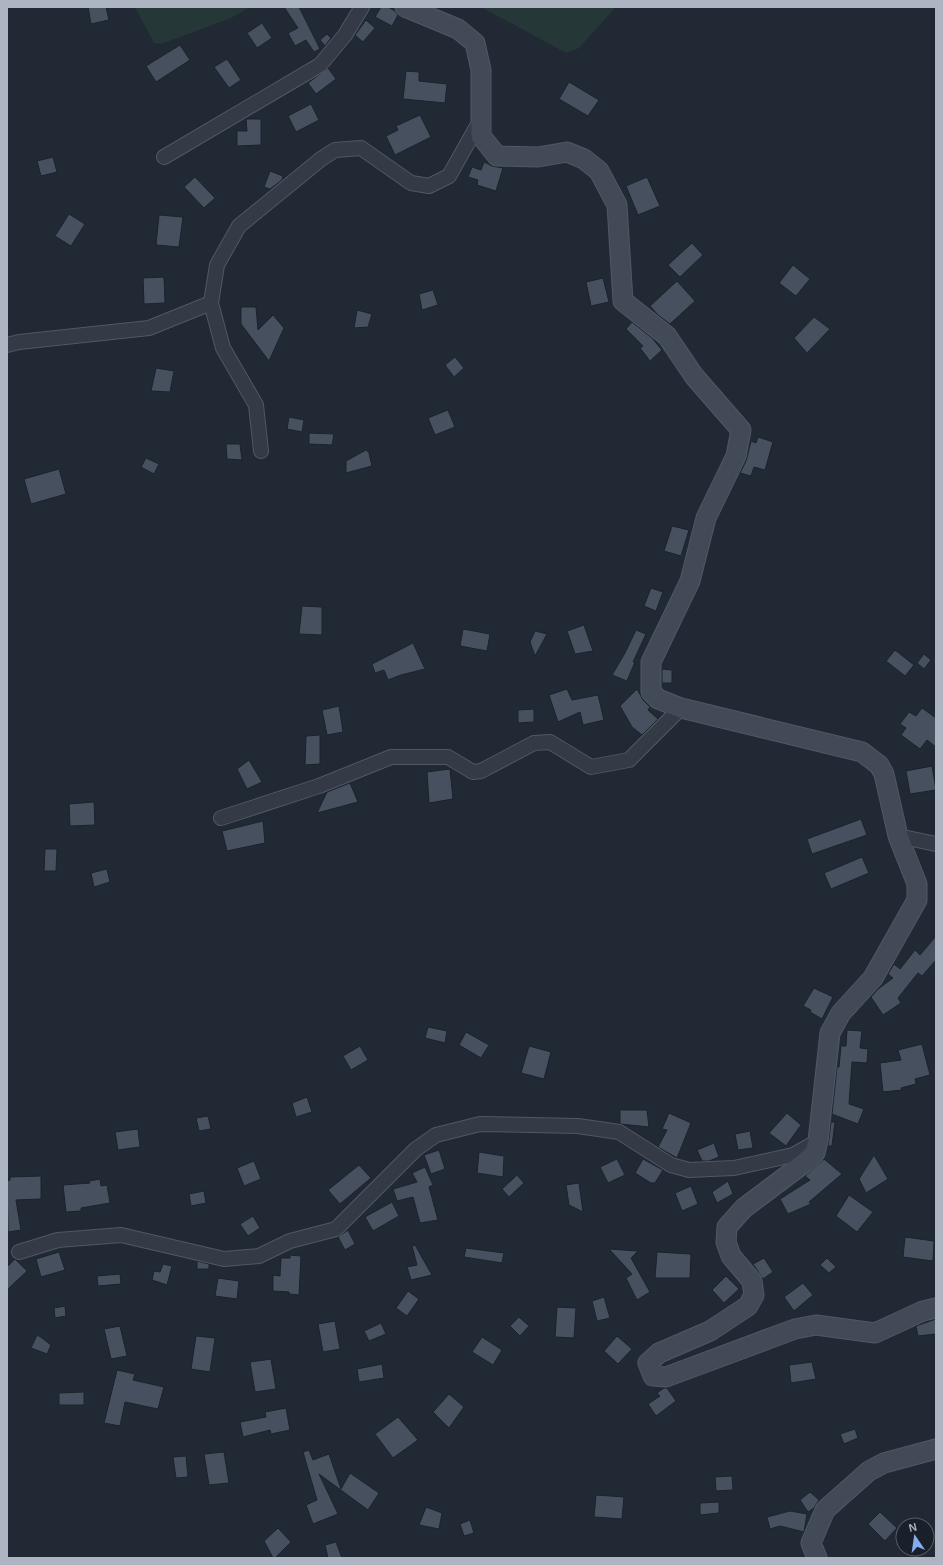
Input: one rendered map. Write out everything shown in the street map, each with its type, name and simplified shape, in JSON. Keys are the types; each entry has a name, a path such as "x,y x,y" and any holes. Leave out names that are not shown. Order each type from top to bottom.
{"street":[{"path":"164,157 320,65 345,36 362,7"},
{"path":"404,7 458,29 475,43 481,70 480,136 497,156 538,157 567,152 584,159 599,171 617,205 623,301 667,336 694,376 741,430 736,456 706,518 690,581 651,662 651,692 658,700 681,708 862,752 879,765 884,774 898,836 917,884 917,900 873,978 841,1013 830,1032 818,1141 815,1153 744,1208 727,1227 726,1242 732,1256 752,1282 754,1295 748,1306 710,1331 659,1353 648,1363 653,1376 666,1377 795,1329 816,1325 875,1333 923,1311 936,1308"},
{"path":"262,451 256,404 223,348 211,303 217,265 239,226 321,159 335,150 361,148 411,183 429,186 450,176 480,121"},
{"path":"7,345 19,342 149,328 211,303"},
{"path":"221,818 319,786 391,757 448,757 473,772 480,771 534,743 550,742 590,767 628,760 681,708"},
{"path":"898,836 936,844"},
{"path":"18,1252 58,1240 121,1235 224,1259 260,1256 290,1240 336,1229 421,1146 436,1135 480,1124 578,1126 619,1132 671,1165 689,1170 734,1168 793,1155 818,1141"},
{"path":"817,1558 811,1543 824,1510 869,1470 884,1463 936,1450"}],"shaded area":[{"path":"135,7 250,7 231,18 161,44 154,43"},
{"path":"481,7 616,7 579,48 566,53"}],"building":[{"path":"88,7 106,7 109,20 91,24"},
{"path":"284,7 299,7 320,49 314,52 306,40 295,46 288,33 298,28"},
{"path":"381,7 388,7 395,11 398,15 392,26 375,17"},
{"path":"366,20 375,28 363,42 355,35"},
{"path":"262,23 272,38 257,48 247,33"},
{"path":"327,34 331,38 325,46 320,40"},
{"path":"180,45 190,60 156,82 146,66"},
{"path":"227,59 241,80 229,88 214,67"},
{"path":"328,68 336,79 316,94 308,83"},
{"path":"406,71 419,72 419,81 447,84 445,103 403,99"},
{"path":"569,82 599,100 588,116 559,99"},
{"path":"311,104 319,120 296,132 288,116"},
{"path":"420,115 431,137 395,155 386,136 398,130 396,126"},
{"path":"246,119 261,119 261,145 237,146 237,131 247,131"},
{"path":"53,157 57,172 41,176 37,161"},
{"path":"484,162 492,166 503,168 496,191 477,185 478,180 468,177 472,167 481,170"},
{"path":"270,171 283,176 282,180 270,189 264,187"},
{"path":"195,177 215,198 204,208 184,187"},
{"path":"647,177 660,206 638,215 626,186"},
{"path":"69,214 85,224 71,246 55,236"},
{"path":"159,215 183,217 179,247 156,245"},
{"path":"692,243 703,255 680,277 668,265"},
{"path":"793,265 810,279 796,296 779,283"},
{"path":"164,277 165,303 144,304 143,278"},
{"path":"603,278 609,302 591,306 586,282"},
{"path":"677,281 695,301 670,324 658,315 650,306"},
{"path":"433,290 438,305 422,310 419,294"},
{"path":"241,307 256,307 258,330 273,315 284,328 269,361 241,324"},
{"path":"357,310 372,314 368,327 354,328"},
{"path":"814,317 830,329 807,353 794,338"},
{"path":"632,322 652,338 662,350 650,361 640,348 643,346 626,329"},
{"path":"455,357 464,368 454,377 445,365"},
{"path":"156,368 174,371 170,392 151,391"},
{"path":"448,410 455,427 435,435 428,418"},
{"path":"289,417 304,420 302,432 287,429"},
{"path":"309,433 334,434 332,445 309,444"},
{"path":"758,437 773,442 765,470 754,467 751,476 740,473 746,461 751,441 756,443"},
{"path":"226,444 240,444 242,460 227,459"},
{"path":"366,450 369,453 372,466 346,473 346,461"},
{"path":"146,458 159,464 154,474 141,467"},
{"path":"59,469 66,494 31,504 24,479"},
{"path":"672,526 689,530 681,556 664,551"},
{"path":"651,588 663,592 656,611 644,606"},
{"path":"302,606 322,607 322,635 299,634"},
{"path":"584,625 593,651 575,654 567,631"},
{"path":"463,629 490,634 487,651 460,646"},
{"path":"636,630 646,634 633,662 635,662 627,681 612,675"},
{"path":"535,631 547,634 535,656 530,642"},
{"path":"413,643 425,669 388,680 384,670 375,673 372,664"},
{"path":"895,650 914,665 905,676 886,661"},
{"path":"924,654 931,660 924,669 917,663"},
{"path":"662,669 672,670 672,683 662,683"},
{"path":"567,689 572,700 598,695 604,720 583,725 580,712 558,722 549,695"},
{"path":"637,689 643,700 650,707 648,710 658,719 642,735 632,727 620,706"},
{"path":"339,706 343,732 327,735 322,710"},
{"path":"922,708 936,718 936,747 927,740 920,749 901,735 906,728 900,724 909,712 916,716"},
{"path":"534,709 534,722 518,723 518,710"},
{"path":"320,735 320,764 305,765 306,736"},
{"path":"249,760 262,782 247,789 237,769"},
{"path":"932,766 936,790 910,794 906,771"},
{"path":"450,769 453,799 429,803 427,772"},
{"path":"350,783 358,802 317,813 327,792"},
{"path":"94,802 95,825 70,826 69,804"},
{"path":"861,819 867,835 812,854 807,839"},
{"path":"263,821 265,843 227,851 222,831"},
{"path":"45,849 57,849 56,871 44,871"},
{"path":"862,857 869,873 831,889 824,873"},
{"path":"107,869 110,882 94,887 91,873"},
{"path":"936,936 936,960 922,976 918,973 898,998 901,1003 883,1015 871,997 878,989 893,978 888,974 894,964 900,969 915,950 920,955"},
{"path":"814,988 833,997 822,1019 810,1012 811,1010 803,1006"},
{"path":"428,1027 447,1031 445,1043 425,1038"},
{"path":"847,1030 862,1031 860,1048 868,1049 867,1063 852,1062 849,1104 864,1109 858,1124 832,1114 837,1067 839,1067 841,1046 846,1046"},
{"path":"466,1032 489,1045 481,1058 459,1045"},
{"path":"922,1044 930,1075 915,1079 916,1084 901,1088 902,1090 883,1092 880,1063 901,1060 898,1050"},
{"path":"360,1046 368,1060 351,1070 343,1056"},
{"path":"529,1046 551,1052 544,1079 521,1073"},
{"path":"307,1097 312,1112 296,1117 292,1103"},
{"path":"620,1110 647,1110 649,1127 620,1124"},
{"path":"669,1113 691,1123 677,1158 658,1147 667,1130 662,1129"},
{"path":"787,1113 801,1125 786,1146 769,1133"},
{"path":"208,1116 211,1129 199,1131 196,1118"},
{"path":"831,1122 835,1122 832,1146 828,1146"},
{"path":"138,1129 140,1147 118,1150 115,1132"},
{"path":"750,1131 753,1148 738,1150 735,1134"},
{"path":"714,1143 719,1157 709,1161 702,1161 697,1150"},
{"path":"439,1150 445,1169 431,1174 424,1155"},
{"path":"479,1152 504,1156 503,1177 477,1173"},
{"path":"874,1155 888,1179 866,1193 859,1179"},
{"path":"617,1159 625,1175 608,1183 600,1167"},
{"path":"643,1159 663,1170 655,1183 651,1183 635,1173"},
{"path":"824,1159 842,1174 809,1202 811,1204 788,1214 780,1199 810,1180 805,1176"},
{"path":"254,1161 261,1179 244,1186 237,1168"},
{"path":"359,1165 371,1178 340,1204 328,1190"},
{"path":"425,1167 433,1185 429,1187 438,1220 420,1223 413,1197 397,1201 393,1189 417,1182 412,1173"},
{"path":"517,1175 524,1183 509,1197 502,1189"},
{"path":"41,1176 41,1199 16,1200 21,1230 8,1232 7,1181 10,1180 10,1177"},
{"path":"100,1179 101,1186 107,1185 110,1203 81,1208 81,1211 66,1212 63,1185 90,1183 89,1181"},
{"path":"728,1181 733,1194 717,1203 712,1192"},
{"path":"579,1183 583,1212 569,1205 566,1185"},
{"path":"691,1186 698,1204 682,1211 675,1193"},
{"path":"204,1191 206,1203 191,1206 189,1194"},
{"path":"849,1195 873,1212 857,1232 836,1216"},
{"path":"392,1202 399,1216 373,1231 365,1217"},
{"path":"253,1216 260,1228 248,1236 240,1224"},
{"path":"348,1230 355,1244 345,1250 338,1237"},
{"path":"905,1237 934,1241 933,1261 903,1257"},
{"path":"415,1245 432,1275 411,1280 407,1267 417,1265 412,1246"},
{"path":"466,1248 504,1253 502,1263 464,1257"},
{"path":"609,1249 638,1251 631,1258 650,1292 637,1300 626,1278 632,1274"},
{"path":"59,1252 65,1270 41,1277 36,1259"},
{"path":"657,1252 691,1254 690,1278 655,1278"},
{"path":"290,1255 301,1256 299,1295 289,1294 289,1292 273,1291 273,1275 280,1276 281,1258 290,1258"},
{"path":"764,1258 773,1272 763,1279 753,1264"},
{"path":"827,1258 836,1267 829,1273 820,1265"},
{"path":"15,1259 27,1271 7,1290 7,1267"},
{"path":"197,1261 209,1264 209,1269 197,1269"},
{"path":"163,1264 172,1266 167,1285 152,1280 154,1271 160,1272"},
{"path":"120,1274 121,1284 98,1286 97,1276"},
{"path":"726,1276 739,1289 724,1303 712,1290"},
{"path":"218,1278 239,1281 237,1299 215,1296"},
{"path":"803,1283 813,1295 794,1311 784,1297"},
{"path":"408,1291 419,1299 407,1316 396,1308"},
{"path":"604,1297 610,1318 597,1321 592,1301"},
{"path":"65,1306 66,1316 55,1318 54,1308"},
{"path":"557,1307 576,1308 574,1338 555,1337"},
{"path":"519,1317 529,1326 520,1336 510,1326"},
{"path":"936,1319 936,1334 918,1336 916,1326"},
{"path":"335,1321 340,1349 323,1352 318,1324"},
{"path":"381,1323 386,1334 369,1341 364,1331"},
{"path":"120,1326 127,1356 111,1359 104,1329"},
{"path":"37,1335 51,1345 47,1354 31,1348"},
{"path":"196,1336 215,1338 210,1372 191,1369"},
{"path":"617,1336 632,1349 618,1364 604,1351"},
{"path":"482,1337 502,1350 493,1365 472,1352"},
{"path":"271,1359 276,1389 255,1392 250,1362"},
{"path":"812,1362 816,1379 791,1383 789,1365"},
{"path":"382,1364 384,1378 359,1382 357,1369"},
{"path":"117,1370 135,1374 133,1380 164,1387 158,1409 125,1402 120,1426 104,1423"},
{"path":"664,1388 667,1388 676,1401 656,1416 648,1404 660,1396 657,1393"},
{"path":"84,1392 84,1405 59,1405 59,1393"},
{"path":"449,1394 464,1407 449,1428 433,1412"},
{"path":"286,1408 290,1430 271,1434 270,1430 243,1437 240,1422 266,1417 265,1412"},
{"path":"398,1417 418,1440 393,1458 375,1434"},
{"path":"855,1429 858,1438 844,1444 840,1434"},
{"path":"309,1450 313,1460 329,1454 341,1489 350,1473 379,1493 368,1510 319,1474 338,1514 313,1524 306,1505 317,1500 303,1452"},
{"path":"224,1452 229,1483 209,1485 204,1454"},
{"path":"186,1456 188,1477 176,1478 173,1457"},
{"path":"732,1476 733,1490 716,1491 715,1477"},
{"path":"810,1492 819,1500 814,1508 808,1512 800,1500"},
{"path":"596,1495 624,1497 622,1519 594,1517"},
{"path":"719,1502 719,1513 700,1515 700,1503"},
{"path":"426,1507 442,1513 439,1529 419,1525"},
{"path":"790,1511 807,1514 804,1532 780,1526 770,1529 767,1517"},
{"path":"880,1512 895,1526 895,1530 885,1541 868,1524"},
{"path":"470,1520 474,1533 464,1536 460,1524"},
{"path":"278,1528 291,1542 275,1558 273,1558 264,1541"},
{"path":"336,1542 342,1558 328,1558 325,1545"}]}
